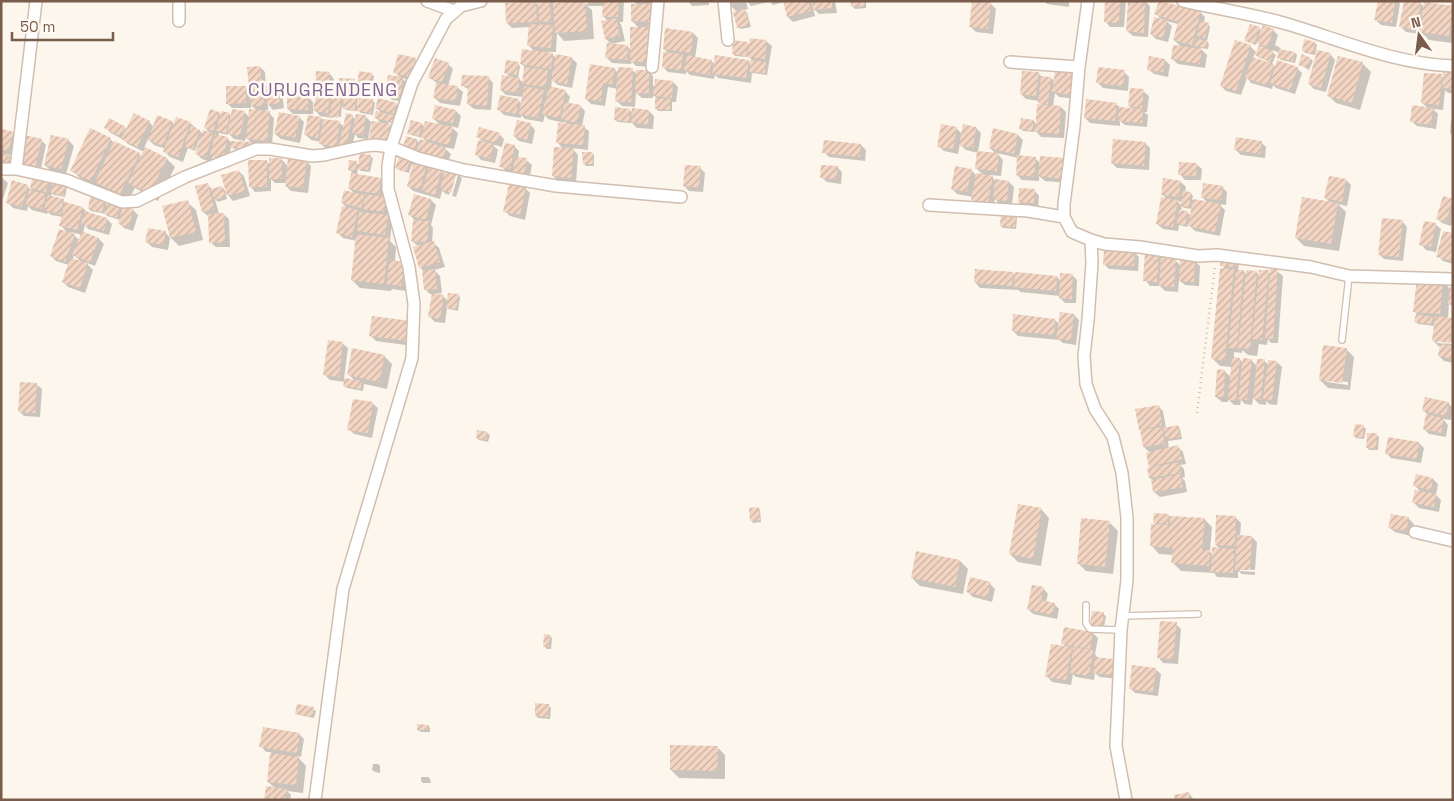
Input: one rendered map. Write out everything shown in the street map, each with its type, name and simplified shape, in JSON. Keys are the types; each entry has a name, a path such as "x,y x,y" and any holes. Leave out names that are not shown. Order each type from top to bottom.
{"street":[{"path":"16,169 36,1"},
{"path":"179,1 179,21"},
{"path":"427,1 454,11"},
{"path":"315,800 342,589 412,358 414,304 409,267 388,189 388,166 391,148 412,84 446,19 461,6 481,1"},
{"path":"652,68 658,1"},
{"path":"724,1 728,40"},
{"path":"1088,1 1079,67 1074,126 1065,186 1064,217 1072,232 1104,244 1140,247 1198,256 1217,255 1310,267 1349,276 1453,279"},
{"path":"1182,1 1285,24 1375,53 1435,66 1453,66"},
{"path":"1010,62 1079,67"},
{"path":"1,169 16,169 66,180 122,202 137,201 186,177 256,149 270,149 312,156 375,145 464,170 513,179 556,186 682,197"},
{"path":"929,204 1028,211 1064,217"},
{"path":"1091,240 1092,263 1084,356 1086,384 1095,410 1113,437 1122,473 1127,518 1127,580 1121,630 1116,746 1126,800"},
{"path":"1415,532 1453,540"}],"lane":[{"path":"1342,340 1349,276"},
{"path":"1086,605 1086,623 1090,629 1121,630"},
{"path":"1122,616 1198,614"}],"path":[{"path":"1197,413 1217,255"}],"building":[{"path":"536,1 537,22 506,23 505,3"},
{"path":"538,1 550,1 551,22 539,22"},
{"path":"585,1 587,31 555,33 553,3"},
{"path":"603,1 619,1 618,17 602,17"},
{"path":"783,1 808,1 811,11 787,17"},
{"path":"812,1 832,1 832,8 813,10"},
{"path":"851,1 864,1 864,6 851,7"},
{"path":"972,1 991,2 988,29 969,27"},
{"path":"1105,1 1120,1 1119,23 1104,22"},
{"path":"1128,1 1145,1 1144,33 1126,31"},
{"path":"1159,1 1201,11 1192,45 1173,40 1178,22 1154,14"},
{"path":"1378,1 1395,1 1392,23 1374,20"},
{"path":"1404,1 1421,2 1416,30 1399,27"},
{"path":"1424,2 1453,6 1449,36 1419,32"},
{"path":"631,4 654,4 654,22 631,21"},
{"path":"745,9 749,25 737,28 733,12"},
{"path":"1154,17 1167,20 1163,38 1150,34"},
{"path":"616,18 620,36 605,39 601,21"},
{"path":"1200,21 1209,23 1205,38 1197,36"},
{"path":"529,24 553,25 551,48 527,46"},
{"path":"1250,24 1260,27 1254,44 1244,41"},
{"path":"1263,25 1274,29 1267,47 1256,43"},
{"path":"630,27 650,27 649,62 630,62"},
{"path":"665,28 693,32 691,53 663,49"},
{"path":"750,38 767,40 765,59 747,57"},
{"path":"1195,39 1207,40 1206,48 1194,46"},
{"path":"1304,39 1315,42 1313,54 1302,51"},
{"path":"733,40 748,42 746,56 732,54"},
{"path":"1235,40 1251,45 1236,91 1220,86"},
{"path":"607,43 628,45 627,60 605,58"},
{"path":"1173,45 1202,49 1200,64 1171,59"},
{"path":"1259,45 1274,52 1270,62 1255,55"},
{"path":"522,49 553,53 551,69 520,64"},
{"path":"1279,49 1295,52 1293,61 1277,58"},
{"path":"1317,50 1331,53 1321,88 1308,84"},
{"path":"663,52 683,54 681,70 662,68"},
{"path":"398,54 416,58 411,77 393,73"},
{"path":"556,54 572,57 567,84 551,81"},
{"path":"1302,54 1311,58 1307,68 1298,65"},
{"path":"687,55 712,60 709,75 684,70"},
{"path":"715,55 749,60 746,78 712,74"},
{"path":"1149,56 1165,59 1163,72 1147,70"},
{"path":"1338,56 1363,62 1352,103 1327,96"},
{"path":"1252,57 1274,64 1267,85 1245,78"},
{"path":"435,58 449,63 442,82 428,78"},
{"path":"506,60 519,62 517,75 504,73"},
{"path":"750,60 766,62 765,73 750,72"},
{"path":"1277,60 1298,67 1290,90 1270,83"},
{"path":"590,64 615,68 612,84 603,83 601,101 585,99"},
{"path":"260,66 264,105 251,107 247,67"},
{"path":"524,67 548,70 546,87 522,84"},
{"path":"618,67 633,68 631,102 615,102"},
{"path":"1098,67 1125,70 1123,86 1096,83"},
{"path":"636,70 649,70 649,93 635,94"},
{"path":"1055,70 1075,73 1072,95 1052,92"},
{"path":"1443,70 1453,71 1453,89 1442,88"},
{"path":"316,71 330,72 328,92 315,91"},
{"path":"359,71 372,73 370,88 357,86"},
{"path":"1022,71 1039,72 1036,96 1020,94"},
{"path":"1424,73 1442,74 1439,105 1421,103"},
{"path":"388,75 403,77 400,98 385,95"},
{"path":"462,75 489,76 487,106 467,104 468,86 461,86"},
{"path":"502,75 520,78 518,93 500,90"},
{"path":"1041,76 1051,77 1048,104 1038,103"},
{"path":"339,78 355,79 355,90 338,89"},
{"path":"655,79 673,81 672,98 653,96"},
{"path":"436,83 458,86 456,101 433,98"},
{"path":"277,85 280,103 267,105 264,87"},
{"path":"226,86 246,86 246,103 226,104"},
{"path":"524,86 544,90 538,118 519,114"},
{"path":"549,86 566,90 559,118 542,114"},
{"path":"1130,88 1144,89 1142,108 1128,106"},
{"path":"316,94 330,96 328,113 313,111"},
{"path":"287,95 308,96 308,110 287,109"},
{"path":"333,95 342,96 338,118 329,116"},
{"path":"344,95 356,96 355,110 343,109"},
{"path":"500,95 519,99 516,114 497,110"},
{"path":"359,98 373,99 371,113 357,111"},
{"path":"378,98 397,103 394,113 375,109"},
{"path":"655,98 670,99 670,110 655,109"},
{"path":"1086,99 1117,103 1115,121 1084,118"},
{"path":"564,102 581,105 577,123 561,119"},
{"path":"1037,104 1061,106 1059,134 1035,132"},
{"path":"435,105 456,110 453,123 432,119"},
{"path":"1412,105 1433,108 1431,125 1410,122"},
{"path":"615,107 630,109 629,122 614,120"},
{"path":"1119,107 1143,109 1142,123 1118,121"},
{"path":"632,108 649,110 648,124 631,123"},
{"path":"210,109 219,112 213,131 204,128"},
{"path":"232,109 245,111 240,136 227,134"},
{"path":"249,109 270,111 267,141 246,139"},
{"path":"221,111 230,113 226,133 216,131"},
{"path":"376,111 394,115 392,122 374,118"},
{"path":"279,112 300,116 295,138 274,134"},
{"path":"134,113 150,121 137,147 121,139"},
{"path":"346,113 353,115 346,147 339,145"},
{"path":"356,114 366,115 363,135 352,133"},
{"path":"157,115 172,121 163,146 148,140"},
{"path":"308,115 321,117 318,138 304,135"},
{"path":"176,117 191,122 178,157 163,152"},
{"path":"109,118 126,127 120,136 104,128"},
{"path":"1021,118 1034,120 1032,131 1019,129"},
{"path":"323,119 340,121 336,147 319,144"},
{"path":"411,120 422,123 419,136 407,134"},
{"path":"517,120 531,123 527,140 513,136"},
{"path":"372,121 390,124 388,140 369,138"},
{"path":"425,121 453,127 449,145 421,138"},
{"path":"558,123 585,125 583,145 556,143"},
{"path":"941,124 957,127 953,149 937,147"},
{"path":"963,124 976,127 973,148 959,146"},
{"path":"191,126 200,130 193,149 184,146"},
{"path":"479,127 500,133 496,143 476,137"},
{"path":"90,128 111,138 91,181 70,171"},
{"path":"993,128 1018,134 1014,154 989,148"},
{"path":"2,129 14,132 8,151 1,149"},
{"path":"203,130 213,133 206,157 195,154"},
{"path":"215,134 228,137 223,158 210,155"},
{"path":"24,135 42,139 35,168 18,165"},
{"path":"51,135 69,139 61,169 44,165"},
{"path":"406,136 417,139 415,150 403,147"},
{"path":"1236,137 1262,141 1260,154 1234,150"},
{"path":"420,139 446,148 442,161 416,153"},
{"path":"1113,139 1146,142 1144,166 1111,163"},
{"path":"478,140 494,144 490,159 475,155"},
{"path":"824,140 861,144 860,157 822,153"},
{"path":"114,141 140,153 120,194 95,182"},
{"path":"231,141 252,142 252,149 230,148"},
{"path":"505,143 515,145 510,169 499,167"},
{"path":"145,147 167,158 150,194 128,183"},
{"path":"554,147 574,148 571,178 552,176"},
{"path":"977,151 999,153 997,171 975,169"},
{"path":"1,152 10,156 7,164 1,161"},
{"path":"582,152 592,152 593,164 583,164"},
{"path":"360,153 371,155 368,170 357,169"},
{"path":"400,153 411,157 406,172 395,168"},
{"path":"1017,155 1036,157 1034,177 1016,175"},
{"path":"1040,156 1065,158 1063,179 1038,176"},
{"path":"288,157 307,160 303,188 285,186"},
{"path":"515,157 527,158 524,177 512,175"},
{"path":"269,158 282,158 282,179 269,179"},
{"path":"248,160 267,160 267,187 249,187"},
{"path":"349,160 357,161 355,171 348,170"},
{"path":"414,160 427,164 420,189 407,186"},
{"path":"1179,162 1197,163 1196,176 1178,175"},
{"path":"685,165 701,166 699,188 683,186"},
{"path":"821,165 838,166 836,179 820,178"},
{"path":"429,166 442,169 435,195 422,191"},
{"path":"955,166 972,169 967,192 951,189"},
{"path":"445,169 457,172 451,193 440,190"},
{"path":"239,170 245,191 227,196 221,175"},
{"path":"351,173 381,178 379,194 348,189"},
{"path":"976,173 993,176 988,203 971,200"},
{"path":"33,176 49,179 46,192 30,188"},
{"path":"1329,176 1346,179 1342,202 1324,198"},
{"path":"1163,178 1181,181 1179,197 1161,195"},
{"path":"995,179 1009,181 1007,201 993,199"},
{"path":"12,180 28,185 22,207 6,203"},
{"path":"53,181 66,183 63,196 51,193"},
{"path":"208,183 214,209 202,212 195,186"},
{"path":"509,183 526,187 520,215 503,212"},
{"path":"1203,183 1223,186 1221,200 1201,198"},
{"path":"222,186 225,197 214,200 211,189"},
{"path":"1019,188 1035,189 1034,203 1018,202"},
{"path":"29,190 46,194 42,209 26,205"},
{"path":"344,190 364,195 361,208 341,203"},
{"path":"1183,191 1191,192 1189,207 1180,206"},
{"path":"365,194 386,197 384,212 363,209"},
{"path":"414,194 431,199 426,220 408,215"},
{"path":"48,195 64,199 60,214 44,210"},
{"path":"1443,196 1453,199 1446,222 1436,219"},
{"path":"90,197 105,201 102,212 88,209"},
{"path":"1161,197 1178,200 1173,227 1156,224"},
{"path":"1302,197 1338,203 1331,244 1295,238"},
{"path":"1193,199 1221,204 1215,232 1188,226"},
{"path":"188,200 196,232 170,238 162,206"},
{"path":"65,202 83,207 77,230 59,226"},
{"path":"108,202 120,206 117,218 104,214"},
{"path":"123,205 134,209 128,227 118,224"},
{"path":"342,206 358,210 352,237 336,233"},
{"path":"1179,210 1188,211 1185,225 1177,224"},
{"path":"85,211 107,218 104,231 81,224"},
{"path":"359,212 388,215 385,235 357,231"},
{"path":"224,213 225,242 209,243 208,214"},
{"path":"1001,213 1016,214 1015,227 1000,226"},
{"path":"1382,218 1403,220 1399,257 1378,255"},
{"path":"413,220 429,221 427,242 411,241"},
{"path":"1424,221 1436,223 1431,247 1419,245"},
{"path":"148,228 166,231 163,245 145,242"},
{"path":"59,229 75,234 65,262 50,256"},
{"path":"82,231 99,238 90,262 72,255"},
{"path":"1443,231 1453,233 1453,261 1436,257"},
{"path":"356,234 389,238 384,284 351,280"},
{"path":"434,241 440,262 419,268 413,247"},
{"path":"1104,249 1135,250 1134,266 1103,265"},
{"path":"1145,251 1159,252 1157,282 1143,281"},
{"path":"1222,256 1237,258 1236,267 1220,266"},
{"path":"70,258 88,263 80,288 62,282"},
{"path":"1161,258 1176,259 1174,287 1159,286"},
{"path":"1180,259 1195,260 1194,282 1179,281"},
{"path":"390,260 405,262 401,286 386,284"},
{"path":"1220,268 1234,269 1225,360 1211,359"},
{"path":"435,269 437,289 424,290 422,271"},
{"path":"975,269 1013,272 1012,286 974,283"},
{"path":"1270,269 1278,269 1273,339 1265,338"},
{"path":"1236,270 1244,270 1237,348 1228,348"},
{"path":"1246,270 1257,271 1250,349 1238,348"},
{"path":"1259,270 1269,270 1262,340 1252,339"},
{"path":"1015,272 1057,276 1056,291 1014,287"},
{"path":"1060,273 1073,274 1072,299 1059,298"},
{"path":"1417,278 1443,280 1440,314 1413,312"},
{"path":"1451,280 1453,280 1453,305 1448,304"},
{"path":"432,293 444,295 440,319 428,317"},
{"path":"448,293 459,294 456,309 446,308"},
{"path":"1060,312 1074,314 1071,340 1056,339"},
{"path":"1013,314 1055,319 1054,335 1012,331"},
{"path":"1416,314 1433,317 1431,324 1414,322"},
{"path":"372,316 411,321 408,341 369,336"},
{"path":"1435,316 1453,318 1450,343 1432,341"},
{"path":"328,340 343,342 339,377 323,375"},
{"path":"1440,344 1453,346 1453,359 1438,356"},
{"path":"1323,345 1347,348 1342,383 1319,380"},
{"path":"352,348 385,355 379,382 347,375"},
{"path":"1232,357 1240,358 1236,401 1228,400"},
{"path":"1243,358 1252,359 1247,400 1238,399"},
{"path":"1257,359 1265,359 1261,400 1253,399"},
{"path":"1268,360 1277,361 1272,400 1263,399"},
{"path":"1217,369 1225,370 1224,397 1215,397"},
{"path":"345,378 362,381 361,389 343,386"},
{"path":"20,382 37,383 35,413 18,412"},
{"path":"1425,397 1449,402 1446,416 1422,411"},
{"path":"353,399 373,402 368,433 347,430"},
{"path":"1159,405 1162,425 1139,430 1135,409"},
{"path":"1426,414 1444,418 1441,433 1423,429"},
{"path":"1355,424 1364,425 1363,438 1353,436"},
{"path":"1178,425 1180,437 1166,439 1163,428"},
{"path":"1162,427 1165,444 1143,447 1140,430"},
{"path":"477,430 488,432 486,440 476,438"},
{"path":"1367,433 1377,433 1376,449 1366,448"},
{"path":"1388,437 1419,442 1417,459 1385,454"},
{"path":"1178,445 1182,459 1149,467 1146,453"},
{"path":"1179,462 1181,473 1149,478 1147,468"},
{"path":"1180,474 1183,487 1153,492 1151,480"},
{"path":"1416,474 1433,478 1431,490 1413,486"},
{"path":"1415,490 1436,494 1434,507 1412,503"},
{"path":"1018,504 1042,508 1033,559 1009,554"},
{"path":"759,507 760,520 750,521 749,508"},
{"path":"1154,513 1169,514 1168,524 1153,523"},
{"path":"1391,514 1409,517 1406,531 1388,528"},
{"path":"1216,515 1236,516 1235,546 1215,545"},
{"path":"1170,516 1205,518 1202,550 1210,550 1209,566 1171,563 1173,548 1150,546 1151,524 1170,525"},
{"path":"1081,518 1110,521 1105,567 1077,564"},
{"path":"1237,535 1252,536 1250,570 1235,570"},
{"path":"1212,547 1234,549 1233,573 1211,572"},
{"path":"916,551 960,560 955,587 911,578"},
{"path":"970,577 991,582 987,597 966,592"},
{"path":"1032,585 1044,587 1041,600 1055,603 1052,615 1027,609"},
{"path":"1092,611 1104,612 1102,628 1090,626"},
{"path":"1160,621 1177,622 1173,659 1157,658"},
{"path":"1064,627 1093,632 1090,649 1061,644"},
{"path":"544,634 550,635 549,647 543,647"},
{"path":"1051,644 1072,647 1066,680 1045,677"},
{"path":"1073,647 1093,650 1089,676 1070,673"},
{"path":"1095,657 1114,659 1112,675 1093,673"},
{"path":"1132,665 1156,668 1153,692 1129,689"},
{"path":"535,703 549,704 548,717 535,716"},
{"path":"297,704 314,707 312,717 295,714"},
{"path":"417,724 429,725 428,730 417,730"},
{"path":"263,727 300,733 297,753 259,747"},
{"path":"670,745 718,746 717,771 670,770"},
{"path":"270,753 299,757 296,785 267,782"},
{"path":"266,786 287,789 285,800 264,800"},
{"path":"1189,792 1190,800 1175,800 1174,795"}],"district":[{"name":"CURUGRENDENG","path":"323,89"}]}
